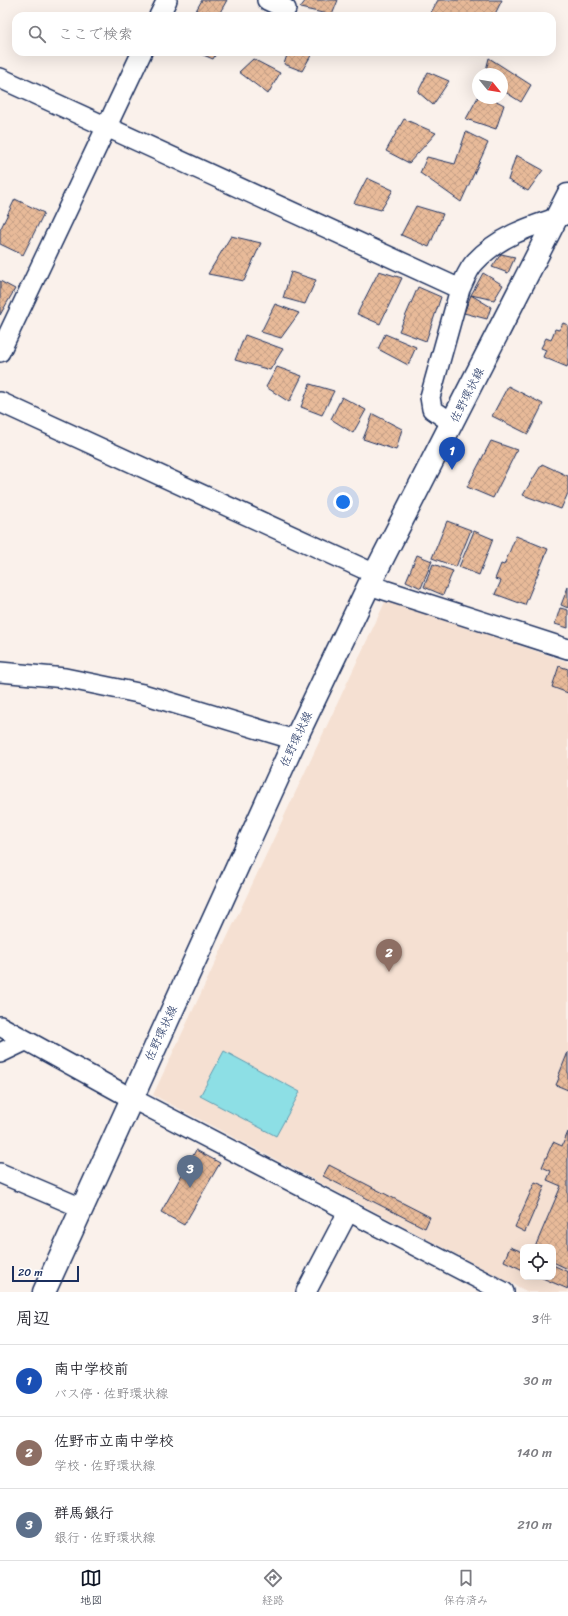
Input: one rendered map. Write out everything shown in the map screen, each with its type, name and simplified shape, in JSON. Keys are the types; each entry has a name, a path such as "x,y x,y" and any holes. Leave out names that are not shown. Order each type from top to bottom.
{"main road":[{"name":"佐野環状線","path":"44,1292 295,740 372,579 562,216 568,195"}],"street":[{"path":"161,12 167,0"},
{"path":"267,0 286,9"},
{"path":"0,352 140,56"},
{"path":"0,78 460,289"},
{"path":"452,424 432,409 430,397 460,289 474,262 517,231 562,216"},
{"path":"0,402 372,579 568,649"},
{"path":"0,672 65,678 143,694 295,740"},
{"path":"0,1026 131,1098 504,1292"},
{"path":"0,1054 25,1041"},
{"path":"0,1174 82,1208"},
{"path":"306,1292 348,1212"}],"shaded area":[{"path":"386,600 568,662 568,1292 528,1292 153,1095"}],"water":[{"path":"224,1051 300,1092 276,1136 200,1096"}],"building":[{"path":"202,0 227,0 220,12 195,12"},
{"path":"306,0 338,0 333,12 318,12 300,8"},
{"path":"438,0 502,0 496,12 431,12"},
{"path":"206,56 215,56 213,59"},
{"path":"287,56 311,56 302,71 284,64"},
{"path":"489,58 505,68 486,68"},
{"path":"253,59 280,73 268,94 239,72"},
{"path":"508,70 531,85 521,102 508,94"},
{"path":"428,72 449,81 433,105 418,92"},
{"path":"474,104 504,105 496,129 466,119"},
{"path":"404,119 436,133 409,163 386,151"},
{"path":"466,132 488,143 461,202 420,173 427,157 455,164"},
{"path":"516,155 543,170 528,191 508,180"},
{"path":"367,178 393,190 381,210 354,203"},
{"path":"15,199 44,213 23,255 0,244 0,230"},
{"path":"416,206 443,214 429,247 401,235"},
{"path":"231,236 261,243 244,281 208,274"},
{"path":"501,254 515,257 508,273 492,267"},
{"path":"379,271 402,278 380,324 357,314"},
{"path":"291,272 316,280 305,304 283,298"},
{"path":"483,273 503,285 494,300 471,295"},
{"path":"0,281 15,289 0,315"},
{"path":"418,287 441,297 426,341 399,331"},
{"path":"471,295 491,307 487,319 464,313"},
{"path":"275,304 299,313 281,338 261,332"},
{"path":"563,323 568,325 567,367 543,357 546,350 541,348 546,338 551,340 555,329 559,330"},
{"path":"385,334 416,347 408,365 378,349"},
{"path":"245,335 283,349 270,370 235,360"},
{"path":"277,367 302,376 289,402 266,387"},
{"path":"310,384 334,391 322,415 301,407"},
{"path":"508,386 543,404 528,434 492,416"},
{"path":"342,397 366,410 353,433 331,419"},
{"path":"373,414 402,429 396,450 363,439"},
{"path":"491,441 517,450 493,498 467,487"},
{"path":"542,464 568,476 568,493 561,509 523,495"},
{"path":"447,521 471,530 456,567 432,558"},
{"path":"474,531 493,539 479,575 459,567"},
{"path":"516,536 548,549 525,605 495,594 501,581 495,579 501,564 504,565"},
{"path":"417,555 432,561 421,588 406,581"},
{"path":"433,564 453,571 443,595 424,587"},
{"path":"568,587 568,608 561,605"},
{"path":"560,608 568,610 568,628 555,624"},
{"path":"559,666 568,669 568,693 552,687"},
{"path":"568,1052 568,1090 556,1085"},
{"path":"568,1132 568,1269 556,1263 556,1244 536,1244 561,1186 547,1180 551,1171 542,1167 553,1142 562,1146"},
{"path":"196,1150 220,1163 184,1225 161,1212"},
{"path":"329,1165 430,1217 425,1228 323,1176"},
{"path":"535,1182 545,1186 525,1232 515,1227"},
{"path":"510,1247 520,1251 520,1269 504,1261"},
{"path":"556,1266 568,1272 568,1289 547,1280 556,1280"}],"place":[{"name":"南中学校前","path":"452,470"},
{"name":"佐野市立南中学校","path":"389,972"},
{"name":"群馬銀行","path":"190,1188"}]}
